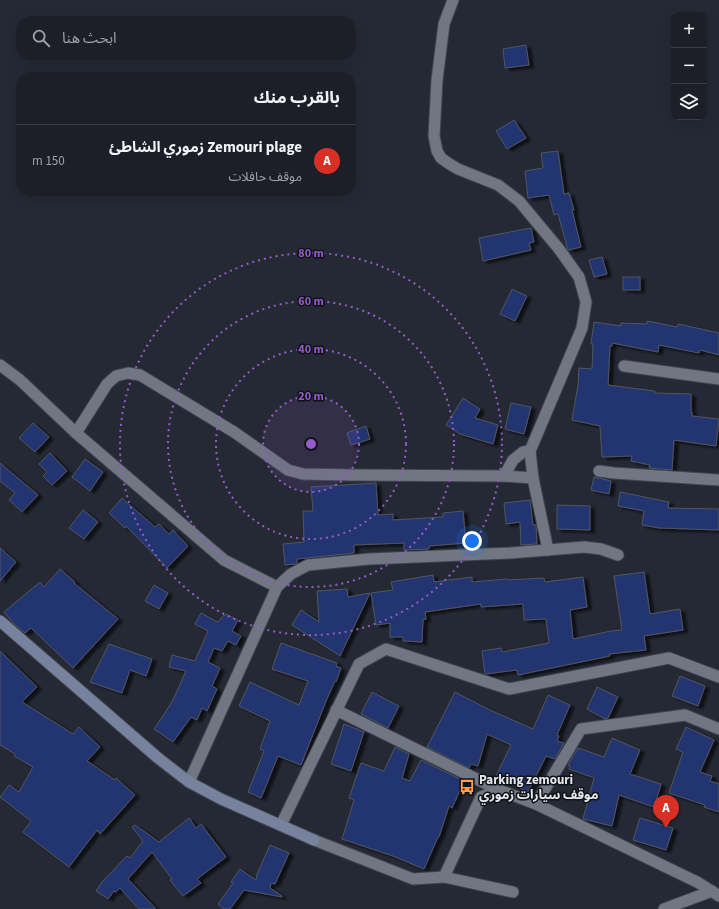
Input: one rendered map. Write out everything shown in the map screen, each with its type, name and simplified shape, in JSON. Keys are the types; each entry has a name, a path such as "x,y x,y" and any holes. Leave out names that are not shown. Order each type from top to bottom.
{"main road":[{"path":"0,621 158,758 189,782 221,800 314,840"}],"street":[{"path":"453,0 444,24 437,80 434,136 437,151 441,158 448,163 458,169 498,185 519,201 559,249 579,277 586,302 582,328 530,451 533,478 548,550"},
{"path":"0,365 20,380 76,433 224,560 277,588"},
{"path":"624,366 719,379"},
{"path":"76,433 107,384 116,376 128,373 140,376 234,432 288,470 303,474 504,476 533,478"},
{"path":"504,476 513,460 522,452 530,451"},
{"path":"600,471 719,480"},
{"path":"189,782 277,588 291,574 308,564 369,559 510,553 584,547 601,549 618,555"},
{"path":"281,825 359,664 386,648 509,689 669,658 719,677"},
{"path":"336,710 498,790 536,804 700,883 715,894"},
{"path":"536,804 581,729 685,715 719,729"},
{"path":"444,877 481,797 498,790"},
{"path":"314,840 413,878 444,877 513,892"},
{"path":"664,909 715,894"}],"building":[{"path":"526,45 529,65 505,68 503,49"},
{"path":"514,120 526,138 507,149 496,131"},
{"path":"558,151 564,194 569,193 581,247 568,250 558,214 554,215 549,195 528,198 525,171 543,168 541,153"},
{"path":"531,228 534,242 529,243 531,250 483,261 479,238"},
{"path":"602,257 607,274 594,277 589,260"},
{"path":"623,277 640,277 640,290 623,290"},
{"path":"512,289 527,296 515,321 500,314"},
{"path":"647,321 677,327 678,324 719,333 719,355 700,350 699,353 659,345 658,352 612,343 612,346 610,346 608,385 655,391 655,393 691,394 692,416 719,419 716,446 674,440 672,470 649,468 650,465 631,461 632,456 602,457 600,426 572,420 578,385 579,368 592,369 593,344 591,344 594,322 621,326 621,323 647,324"},
{"path":"463,398 480,409 475,418 498,425 493,444 460,434 446,425"},
{"path":"511,403 531,407 524,434 505,429"},
{"path":"33,423 49,437 35,452 19,438"},
{"path":"366,426 370,439 351,445 347,433"},
{"path":"50,453 67,471 52,485 43,476 47,472 39,464"},
{"path":"85,459 103,472 90,491 72,477"},
{"path":"0,463 38,495 22,512 9,500 15,493 0,481"},
{"path":"594,477 611,481 609,494 591,490"},
{"path":"376,483 378,515 393,514 393,520 443,517 443,513 463,511 466,543 429,546 429,549 404,550 404,543 354,545 354,553 297,559 296,564 285,565 283,544 304,542 303,511 313,511 311,487"},
{"path":"620,492 669,502 668,508 719,509 719,530 659,528 642,525 644,511 618,506"},
{"path":"122,498 155,527 159,524 169,534 173,530 188,546 167,568 126,526 125,528 109,513"},
{"path":"530,500 533,525 536,525 537,544 521,545 520,522 506,524 504,503"},
{"path":"557,505 590,506 590,530 557,529"},
{"path":"83,510 98,522 84,539 69,528"},
{"path":"0,548 16,562 0,581"},
{"path":"60,569 75,582 74,583 118,619 73,668 31,628 25,633 14,624 4,612 40,582 44,587"},
{"path":"644,572 650,614 680,609 683,630 644,636 646,650 609,654 610,656 518,675 517,670 485,674 482,651 501,648 502,652 549,643 546,619 524,620 523,604 481,607 481,604 425,612 426,619 423,620 422,642 403,641 403,637 390,637 390,623 376,625 371,593 393,590 391,582 433,575 434,582 472,577 472,582 544,578 545,582 583,577 587,607 570,610 573,639 622,630 614,576"},
{"path":"154,585 168,593 159,609 145,601"},
{"path":"347,589 348,597 370,593 340,656 292,625 301,610 319,622 317,591"},
{"path":"201,613 218,622 226,614 238,620 232,631 241,636 236,645 228,641 222,651 214,648 208,662 220,668 212,686 217,689 207,711 202,708 197,720 191,717 173,742 154,729 172,702 186,671 169,667 172,655 195,661 208,631 195,624"},
{"path":"281,643 337,663 336,666 341,668 336,682 335,681 326,701 301,765 278,756 261,798 248,792 264,751 260,749 270,721 239,706 250,682 299,705 308,681 272,669"},
{"path":"109,644 152,659 146,676 130,670 122,693 90,682"},
{"path":"0,651 37,687 22,702 73,734 79,727 100,747 87,761 115,780 116,778 135,795 100,834 97,830 69,867 23,832 31,821 0,797 9,785 19,792 33,767 14,756 15,754 0,745"},
{"path":"680,676 705,686 698,706 672,696"},
{"path":"597,687 618,697 608,718 605,719 587,709"},
{"path":"372,692 399,706 388,728 361,714"},
{"path":"455,692 490,710 533,729 548,695 570,705 557,735 559,736 557,741 564,743 555,759 546,756 528,792 496,776 511,745 487,734 478,766 471,764 469,768 427,747"},
{"path":"344,724 364,732 351,771 331,764"},
{"path":"686,727 714,740 700,772 712,776 710,781 719,784 719,812 704,807 705,805 669,793 683,752 676,749"},
{"path":"612,738 640,750 630,774 661,784 654,807 619,795 612,826 583,819 594,778 569,769 570,766 568,765 578,748 604,757"},
{"path":"395,747 409,754 402,778 410,781 421,760 464,781 452,808 449,806 439,837 424,869 393,856 342,839 354,800 349,798 361,763 384,771"},
{"path":"189,818 196,828 201,824 226,857 197,879 201,883 183,896 170,880 172,879 152,852 128,879 156,909 139,909 120,888 116,892 114,891 108,899 96,891 102,882 127,856 130,858 143,841 132,827 135,825 159,842"},
{"path":"640,818 673,828 666,850 633,840"},
{"path":"270,845 289,853 275,884 271,883 270,888 282,897 244,890 230,909 224,909 218,904 233,883 231,882 240,869 256,880 257,874"}],"place":[{"name":"Parking zemouri موقف سيارات زموري","path":"467,787"},
{"name":"Zemouri plage زموري الشاطئ","path":"666,828"}]}
